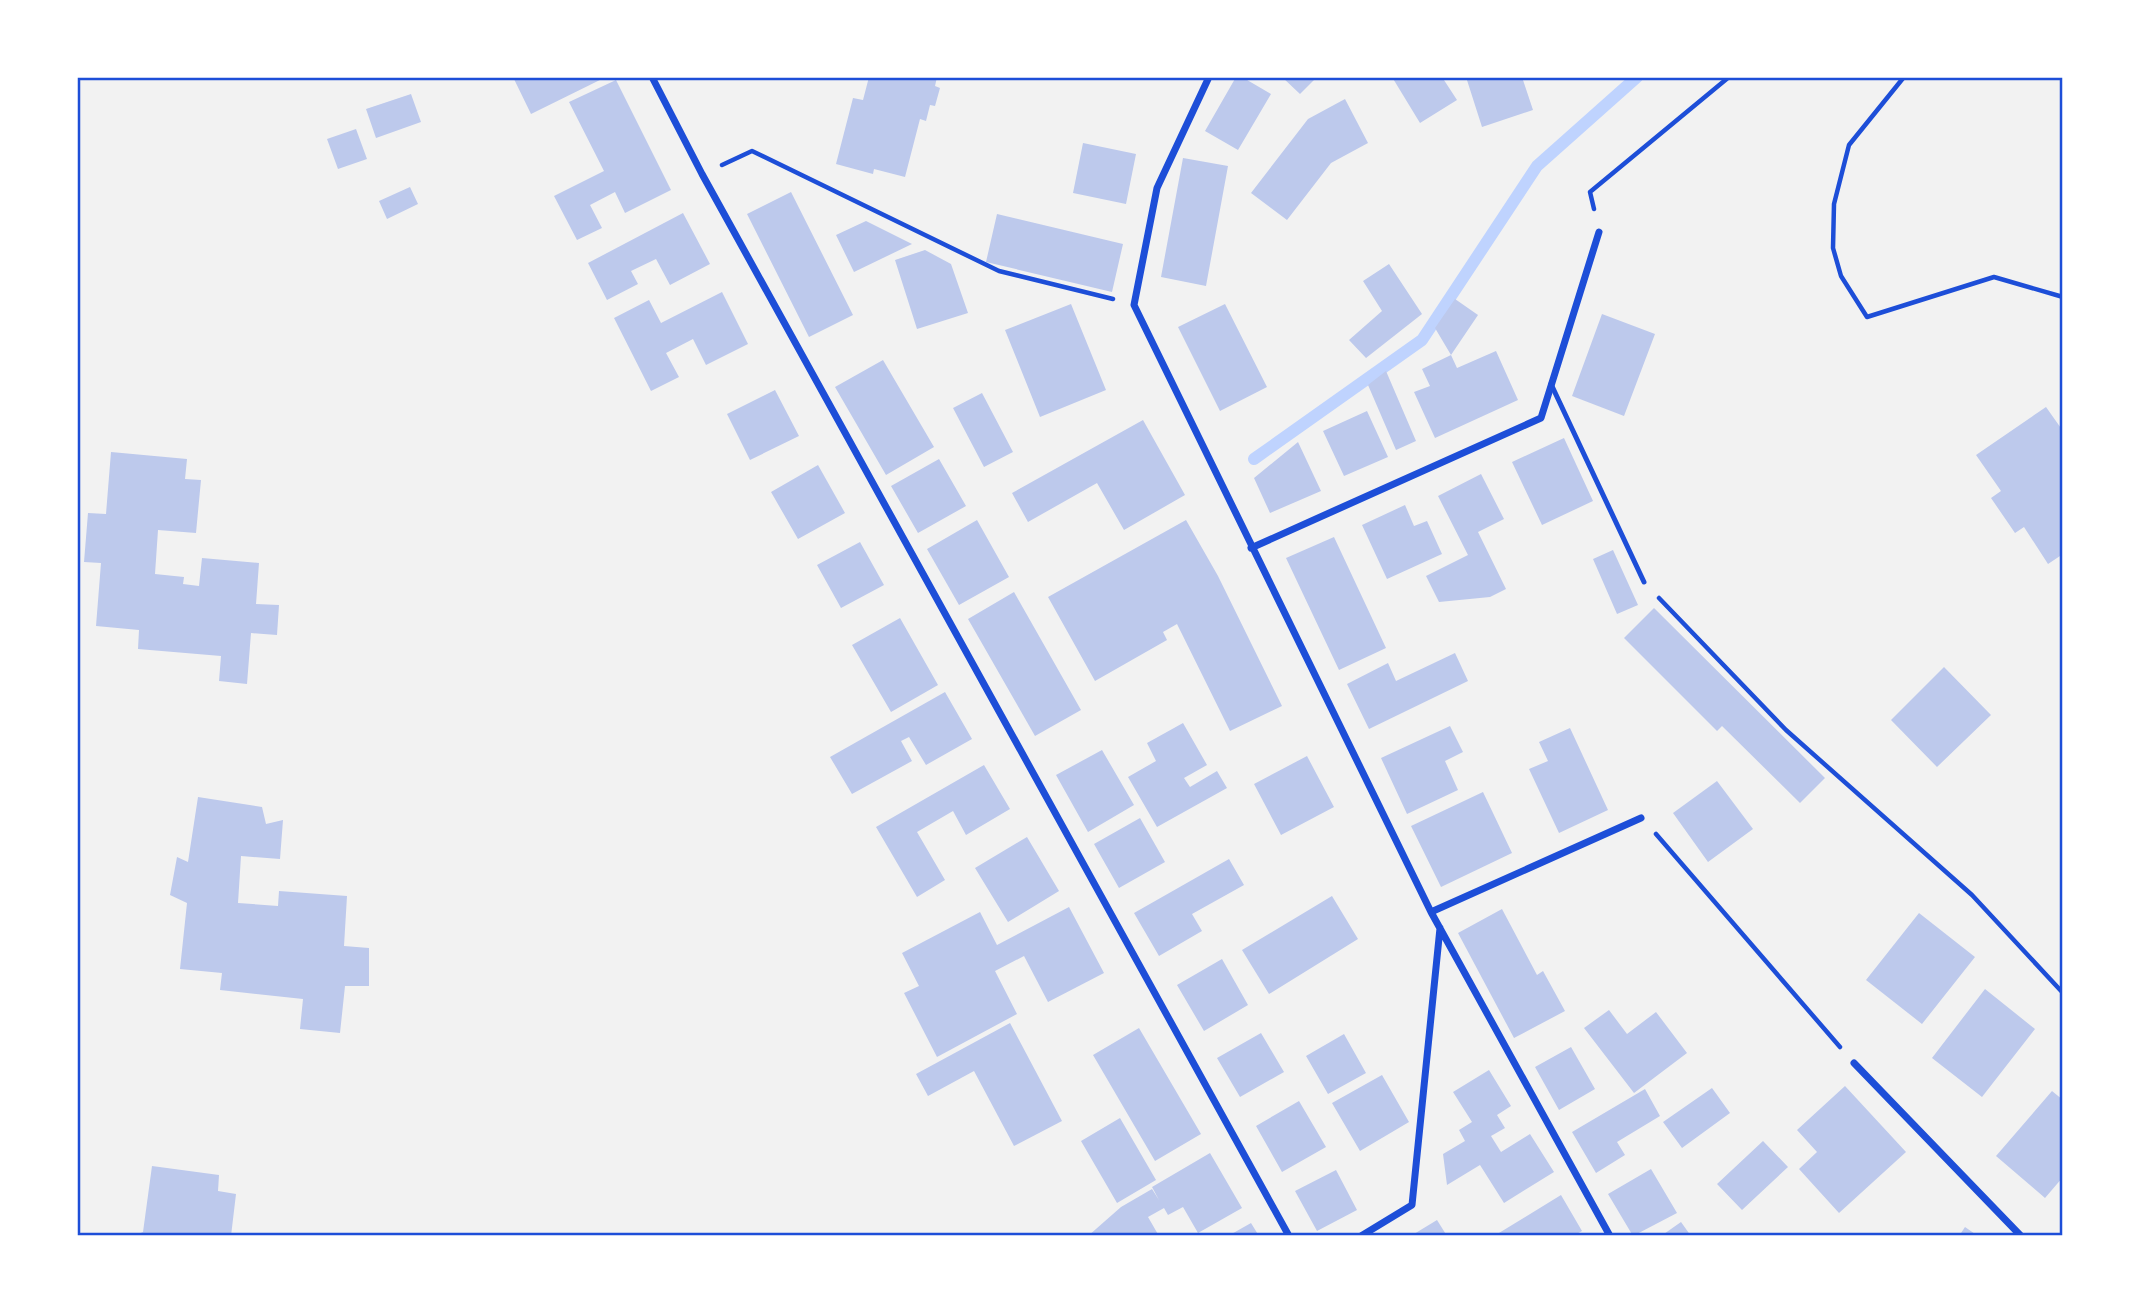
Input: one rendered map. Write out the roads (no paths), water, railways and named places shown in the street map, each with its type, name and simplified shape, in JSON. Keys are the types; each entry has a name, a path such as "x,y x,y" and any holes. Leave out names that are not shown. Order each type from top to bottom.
{"street":[{"path":"652,77 702,174 1289,1236"},
{"path":"1209,77 1157,188 1134,305 1431,912 1610,1236"},
{"path":"1251,548 1541,418 1599,232"},
{"path":"1431,912 1641,818"},
{"path":"1361,1236 1412,1205 1440,928"},
{"path":"1854,1063 2021,1236"}],"lane":[{"path":"1551,384 1644,582"}],"waterway":[{"path":"1254,459 1422,340 1537,166 1637,77"}]}
